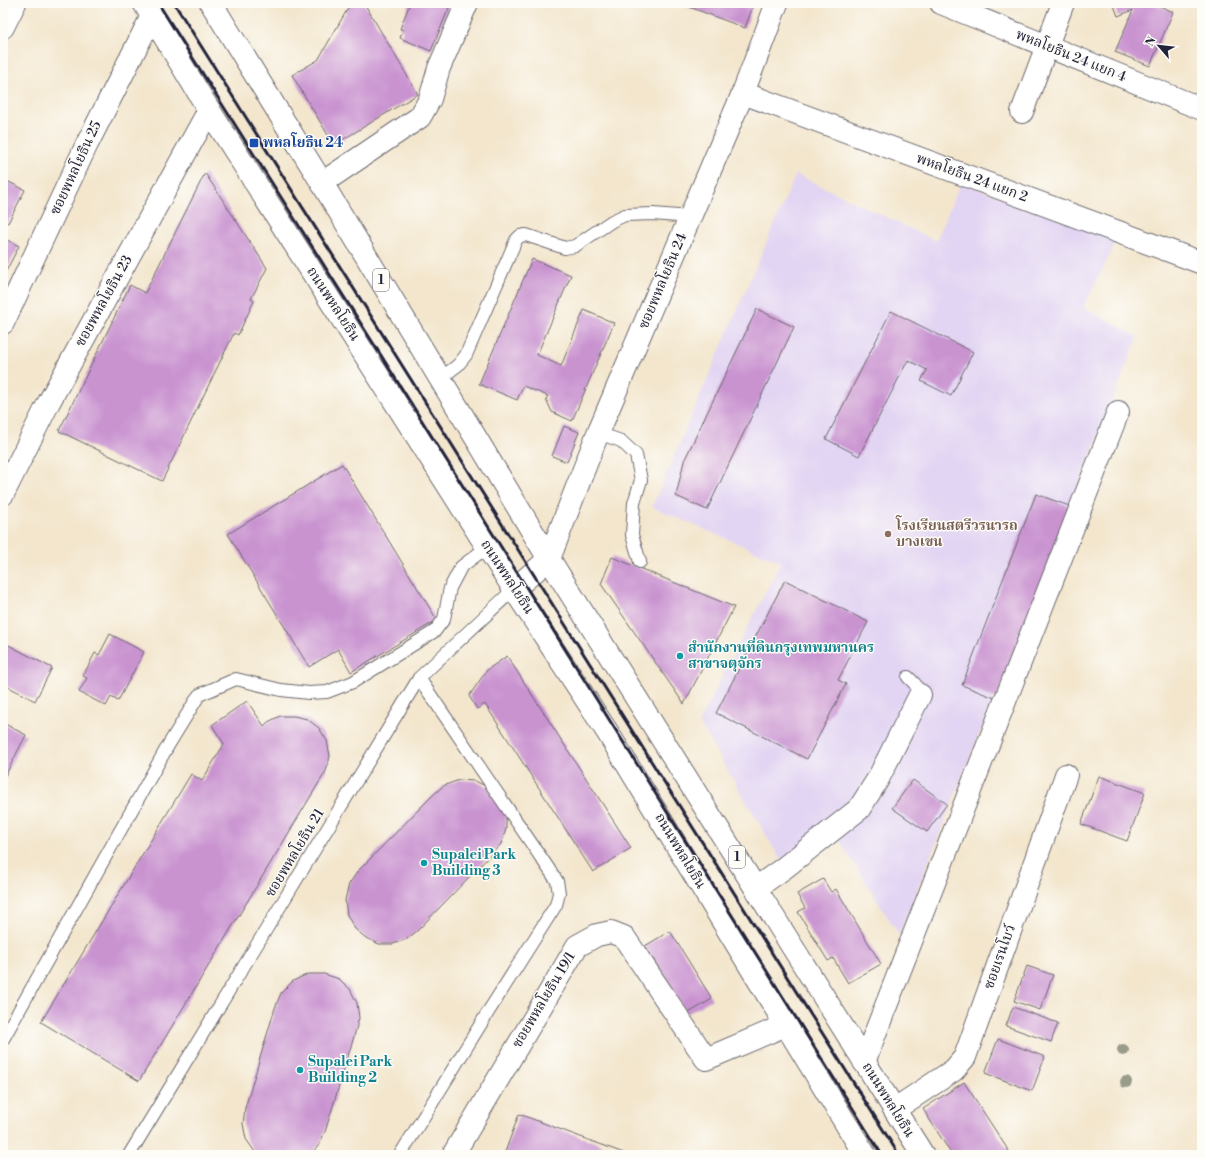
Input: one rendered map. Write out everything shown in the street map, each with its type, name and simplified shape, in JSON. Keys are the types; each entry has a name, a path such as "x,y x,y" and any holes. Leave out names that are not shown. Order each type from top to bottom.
{"street":[{"path":"3,27 15,3"},
{"path":"322,183 420,117 430,99 439,68 466,3"},
{"name":"ซอยพหลโยธิน 24","path":"549,559 598,433 743,93 777,3"},
{"name":"พหลโยธิน 24 แยก 4","path":"941,3 1202,109"},
{"path":"1022,112 1063,3"},
{"name":"ถนนพหลโยธิน","path":"215,5 549,559 923,1155"},
{"name":"ถนนพหลโยธิน","path":"148,9 209,110 514,589 608,733 865,1155"},
{"name":"ซอยพหลโยธิน 25","path":"3,322 87,144 148,9"},
{"name":"พหลโยธิน 24 แยก 2","path":"743,93 1202,263"},
{"name":"ซอยพหลโยธิน 23","path":"3,494 49,402 209,110"},
{"path":"864,1062 1118,412"},
{"path":"514,589 549,559"},
{"path":"756,888 784,868 859,808 878,779 914,686"},
{"name":"ซอยเรนโบว์","path":"894,1109 954,1070 965,1057 1066,775"},
{"name":"ซอยพหลโยธิน 19/1","path":"453,1155 577,946 597,935 611,932 624,937 706,1059 786,1025"}],"lane":[{"path":"441,378 458,365 466,356 516,240 520,236 526,235 565,248 575,246 612,221 625,215 653,214 690,217"},
{"path":"598,433 621,441 636,455 641,480 634,503 632,535 640,562"},
{"path":"3,1039 168,744 199,695 236,680 281,690 309,693 327,692 353,682 435,631 444,619 450,588 461,567 488,547"},
{"name":"ซอยพหลโยธิน 21","path":"129,1155 419,678 514,589"},
{"path":"400,1155 556,905 559,893 557,881 419,678"}],"shaded area":[{"name":"โรงเรียนสตรีวรนารถ บางเขน","path":"796,174 936,241 961,182 1117,240 1084,307 1138,337 899,935 839,840 788,872 699,722 781,562 652,507"}],"building":[{"path":"351,3 364,3 418,94 334,145 292,75 318,60"},
{"path":"410,3 451,3 431,51 400,38 403,30 400,29"},
{"path":"679,3 754,3 745,28"},
{"path":"1113,3 1153,3 1173,12 1150,66 1115,52 1133,10 1118,16"},
{"path":"205,173 267,268 251,299 254,301 238,335 234,333 162,481 59,431 130,285 145,293"},
{"path":"3,179 25,190 8,223 3,220"},
{"path":"3,238 19,246 3,277"},
{"path":"532,259 571,275 537,355 561,366 584,310 614,323 572,421 552,412 546,399 548,396 523,386 517,400 479,384"},
{"path":"757,309 794,327 707,510 676,496 684,461"},
{"path":"891,311 973,352 951,396 921,381 927,370 908,360 859,456 826,439"},
{"path":"564,426 579,432 567,462 552,456"},
{"path":"342,464 437,620 351,672 338,649 309,667 228,534"},
{"path":"1036,494 1072,507 997,699 962,685"},
{"name":"สำนักงานที่ดินกรุงเทพมหานคร สาขาจตุจักร","path":"612,557 734,607 684,704 601,584"},
{"path":"785,580 868,622 838,680 846,684 807,759 716,713"},
{"path":"110,634 144,652 118,701 111,697 106,706 79,692 87,678 83,676 95,653 99,655"},
{"path":"3,642 52,668 35,701 3,684"},
{"path":"507,656 631,848 593,872 485,704 477,709 469,696 487,670"},
{"path":"247,701 264,726 268,722 280,716 294,716 307,719 319,728 327,741 330,756 326,771 139,1081 41,1022 191,774 202,781 224,744 212,725"},
{"path":"3,723 26,735 3,780"},
{"path":"1099,776 1145,793 1127,841 1081,824"},
{"name":"Supalei Park Building 3","path":"459,780 475,781 490,788 506,814 506,829 501,844 418,930 407,939 393,944 379,944 366,938 355,929 347,915 345,900 349,884 358,871 431,797 443,786"},
{"path":"913,780 947,804 927,832 892,808"},
{"path":"823,879 831,892 836,889 881,964 848,983 833,958 828,961 798,912 805,908 797,894"},
{"path":"670,931 712,999 687,1014 645,946"},
{"path":"1027,966 1053,975 1040,1010 1014,1001"},
{"name":"Supalei Park Building 2","path":"308,974 324,974 339,979 350,989 357,1003 359,1018 355,1033 325,1132 319,1145 310,1155 259,1155 255,1152 246,1139 243,1124 245,1108 275,1008 281,993 293,981"},
{"path":"1013,1007 1058,1023 1051,1042 1006,1026"},
{"path":"998,1039 1045,1057 1032,1091 985,1073"},
{"path":"964,1082 1010,1153 1008,1155 952,1155 923,1109"},
{"path":"519,1114 629,1155 504,1155"}],"railway":[{"path":"158,3 382,357 882,1155"},
{"path":"174,3 899,1155"}],"place":[{"name":"พหลโยธิน 24","path":"254,143"},
{"name":"โรงเรียนสตรีวรนารถ บางเขน","path":"888,534"},
{"name":"สำนักงานที่ดินกรุงเทพมหานคร สาขาจตุจักร","path":"680,656"},
{"name":"Supalei Park Building 3","path":"424,863"},
{"name":"Supalei Park Building 2","path":"300,1070"}]}
